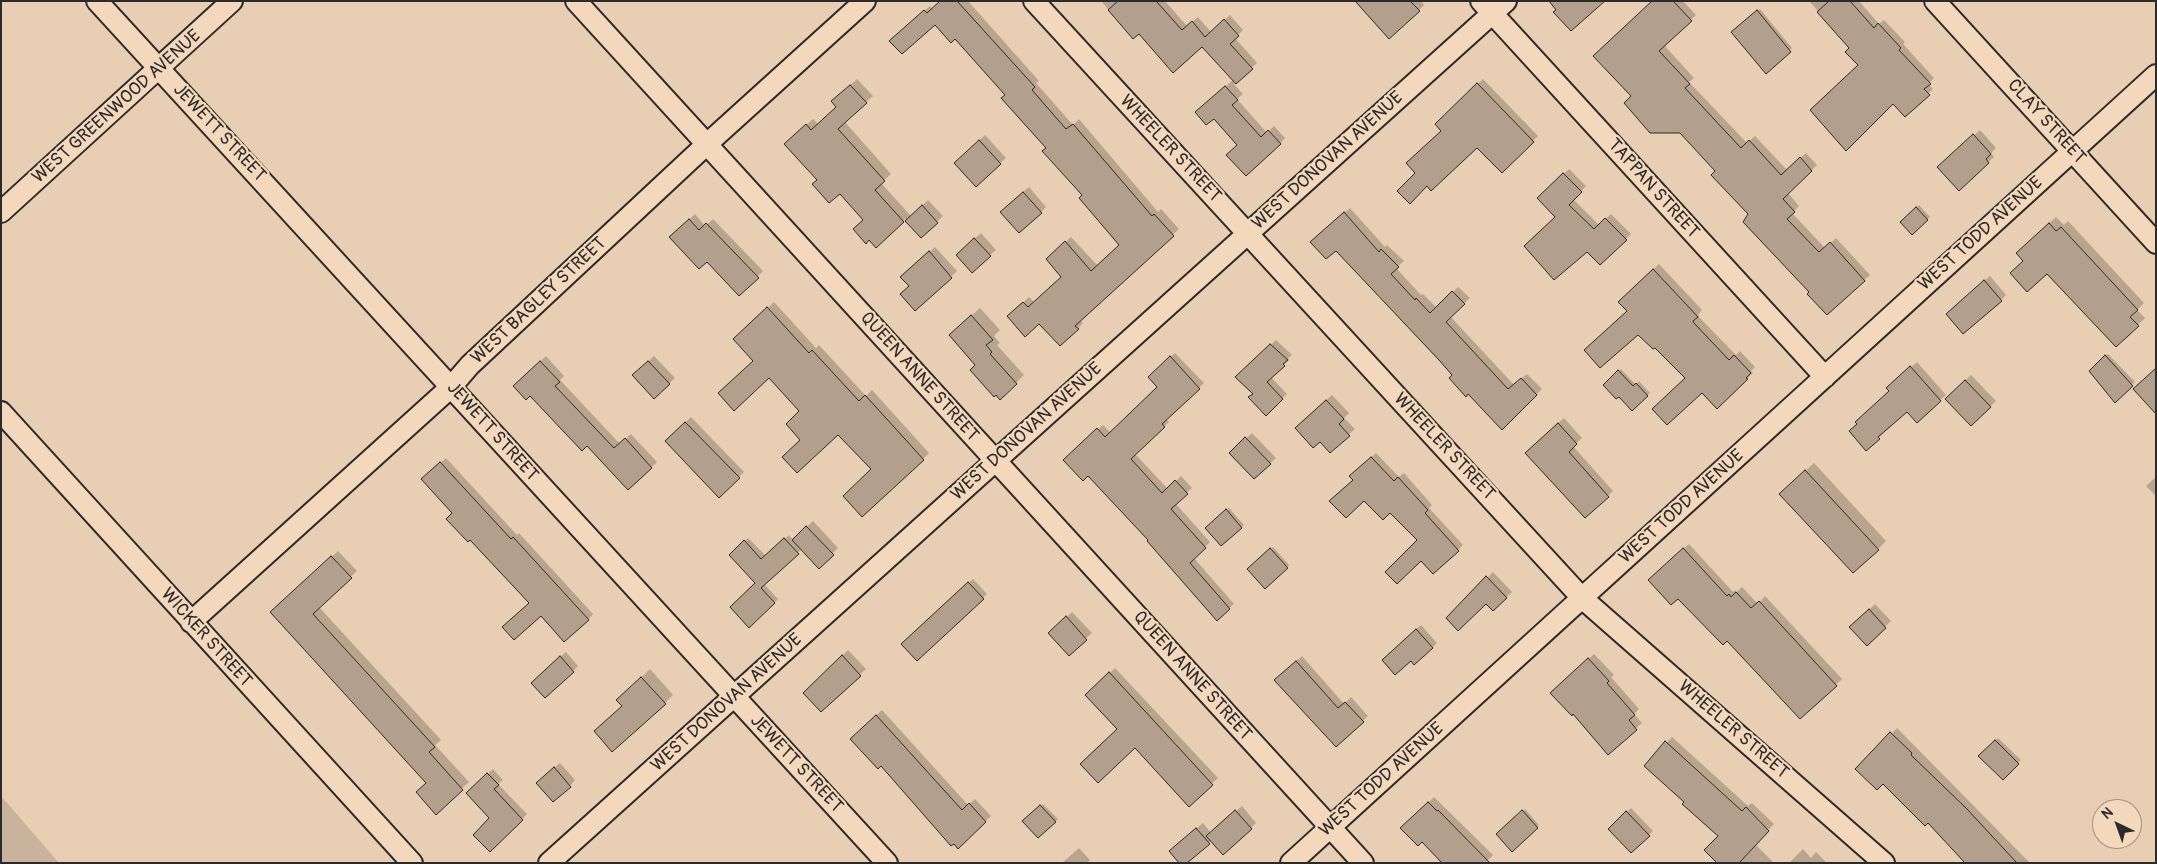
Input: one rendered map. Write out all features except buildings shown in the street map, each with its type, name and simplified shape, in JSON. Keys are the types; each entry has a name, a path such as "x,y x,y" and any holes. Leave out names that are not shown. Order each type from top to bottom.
{"street":[{"name":"JEWETT STREET","path":"98,1 887,863"},
{"name":"WEST GREENWOOD AVENUE","path":"1,212 232,1"},
{"name":"QUEEN ANNE STREET","path":"576,1 1363,863"},
{"name":"WEST BAGLEY STREET","path":"191,622 451,386 477,359 707,144 865,1"},
{"name":"WHEELER STREET","path":"1034,1 1582,598 1884,863"},
{"name":"CLAY STREET","path":"1935,1 2156,243"},
{"name":"WEST DONOVAN AVENUE","path":"549,863 1248,234 1493,5"},
{"name":"TAPPAN STREET","path":"1493,5 1825,377"},
{"name":"WEST TODD AVENUE","path":"1291,863 2156,75"},
{"name":"WICKER STREET","path":"1,412 412,863"}],"shaded area":[{"path":"1,796 59,863 1,863"}]}
